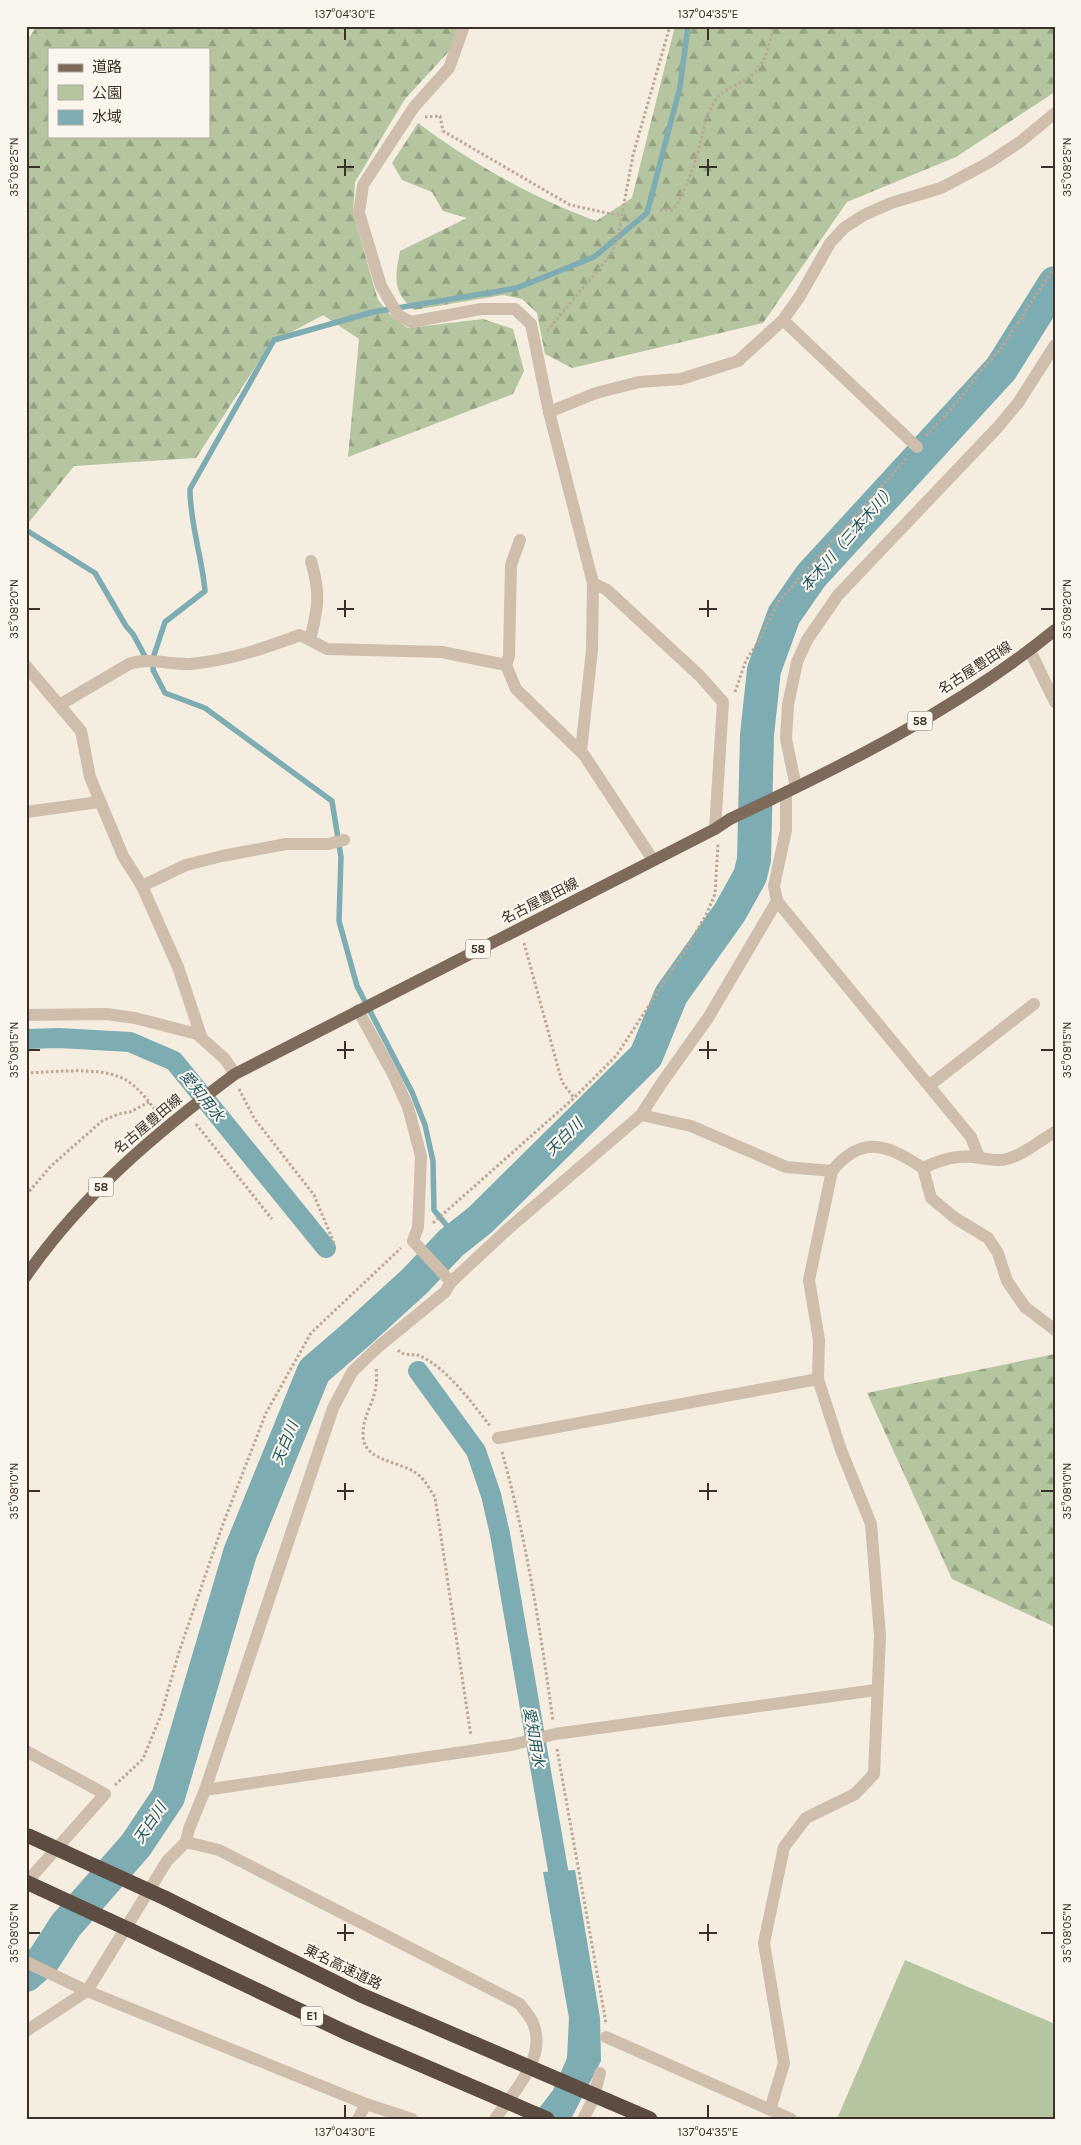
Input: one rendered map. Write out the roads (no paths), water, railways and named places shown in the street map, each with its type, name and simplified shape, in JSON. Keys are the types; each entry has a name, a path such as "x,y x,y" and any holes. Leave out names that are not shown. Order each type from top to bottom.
{"highway":[{"name":"東名高速道路","path":"27,1835 165,1898 361,1995 650,2119"},
{"name":"E1","path":"26,1883 345,2032 547,2119"}],"main road":[{"name":"名古屋豊田線","path":"26,1276 45,1249 114,1173 168,1126 231,1077 358,1010 715,829 730,819 868,751 950,704 1030,650 1055,630"}],"street":[{"path":"464,26 449,68 407,117 363,185 359,213 381,286 387,301 398,315 411,322 481,309 515,309 531,324 549,412 593,583 592,650 581,751"},
{"path":"549,412 596,393 639,382 681,378 738,361 783,320 800,296 830,243 844,228 864,215 892,203 941,188 988,163 1020,142 1055,113"},
{"path":"783,320 916,447"},
{"path":"979,1157 971,1137 930,1085 777,901 774,886 786,830 788,705 798,662 807,640 838,595 997,428 1018,403 1055,345"},
{"path":"520,540 511,565 509,656 506,664 516,689 581,751 653,860"},
{"path":"310,640 319,599 318,585 312,561"},
{"path":"593,583 607,590 720,697 724,708 715,829"},
{"path":"61,704 129,664 141,660 187,664 238,657 300,635 327,649 442,652 506,664"},
{"path":"1030,650 1055,702"},
{"path":"26,666 61,704 81,731 90,777 99,802 123,856 142,886 178,967 201,1036 135,1018 106,1014 26,1015"},
{"path":"26,812 99,802"},
{"path":"142,886 186,865 222,856 286,844 328,844 344,840"},
{"path":"26,2030 87,1992 167,1861 186,1842 188,1829 205,1790 333,1408 352,1372 368,1356 445,1292 451,1282 508,1228 641,1115 708,1018 777,901"},
{"path":"930,1085 1034,1004"},
{"path":"358,1010 394,1076 410,1115 421,1156 418,1227 413,1241 451,1282"},
{"path":"197,1034 225,1059 231,1077"},
{"path":"641,1115 691,1126 786,1167 832,1171"},
{"path":"923,1168 943,1158 963,1156 995,1161 1006,1160 1022,1153 1055,1132"},
{"path":"770,2110 784,2063 764,1944 784,1847 806,1818 855,1794 874,1774 876,1690 880,1636 871,1524 841,1450 818,1380 819,1340 809,1280 832,1171 842,1158 869,1147 883,1146 896,1150 923,1168 931,1198 955,1218 988,1238 998,1253 1006,1281 1025,1307 1055,1330"},
{"path":"498,1438 818,1380"},
{"path":"205,1790 511,1745 555,1734 876,1690"},
{"path":"26,1751 105,1794 26,1883"},
{"path":"186,1842 219,1850 520,2004 533,2024 536,2042 534,2061 495,2119"},
{"path":"26,1962 87,1992 366,2104 412,2119"},
{"path":"606,2037 791,2119"},
{"path":"583,2119 593,2100 600,2074"},
{"path":"358,2119 366,2104"}],"water":[{"path":"575,1870 600,2018 601,2061 571,2119 531,2119 553,2090 567,2058 569,2018 543,1872"}],"waterway":[{"path":"457,1238 434,1210 433,1161 425,1125 412,1092 357,986 339,921 341,857 332,801 205,708 165,693 153,670 154,655 165,622 205,591 192,515 190,489 274,340 373,312 517,288 594,257 647,213 680,87 688,26"},
{"name":"天白川","path":"26,1975 44,1959 66,1925 136,1845 168,1797 240,1553 314,1371 415,1281 451,1243 480,1220 646,1056 671,995 730,912 750,876 754,860 757,735 764,670 784,615 811,576 1001,369 1055,283"},
{"path":"26,530 95,573 147,660"},
{"name":"愛知用水","path":"26,1039 59,1038 130,1042 174,1061 326,1248"},
{"name":"愛知用水","path":"418,1371 476,1451 491,1495 500,1534 563,1899"}],"water label":[{"name":"本木川（三本木川）","path":"848,538"}]}
